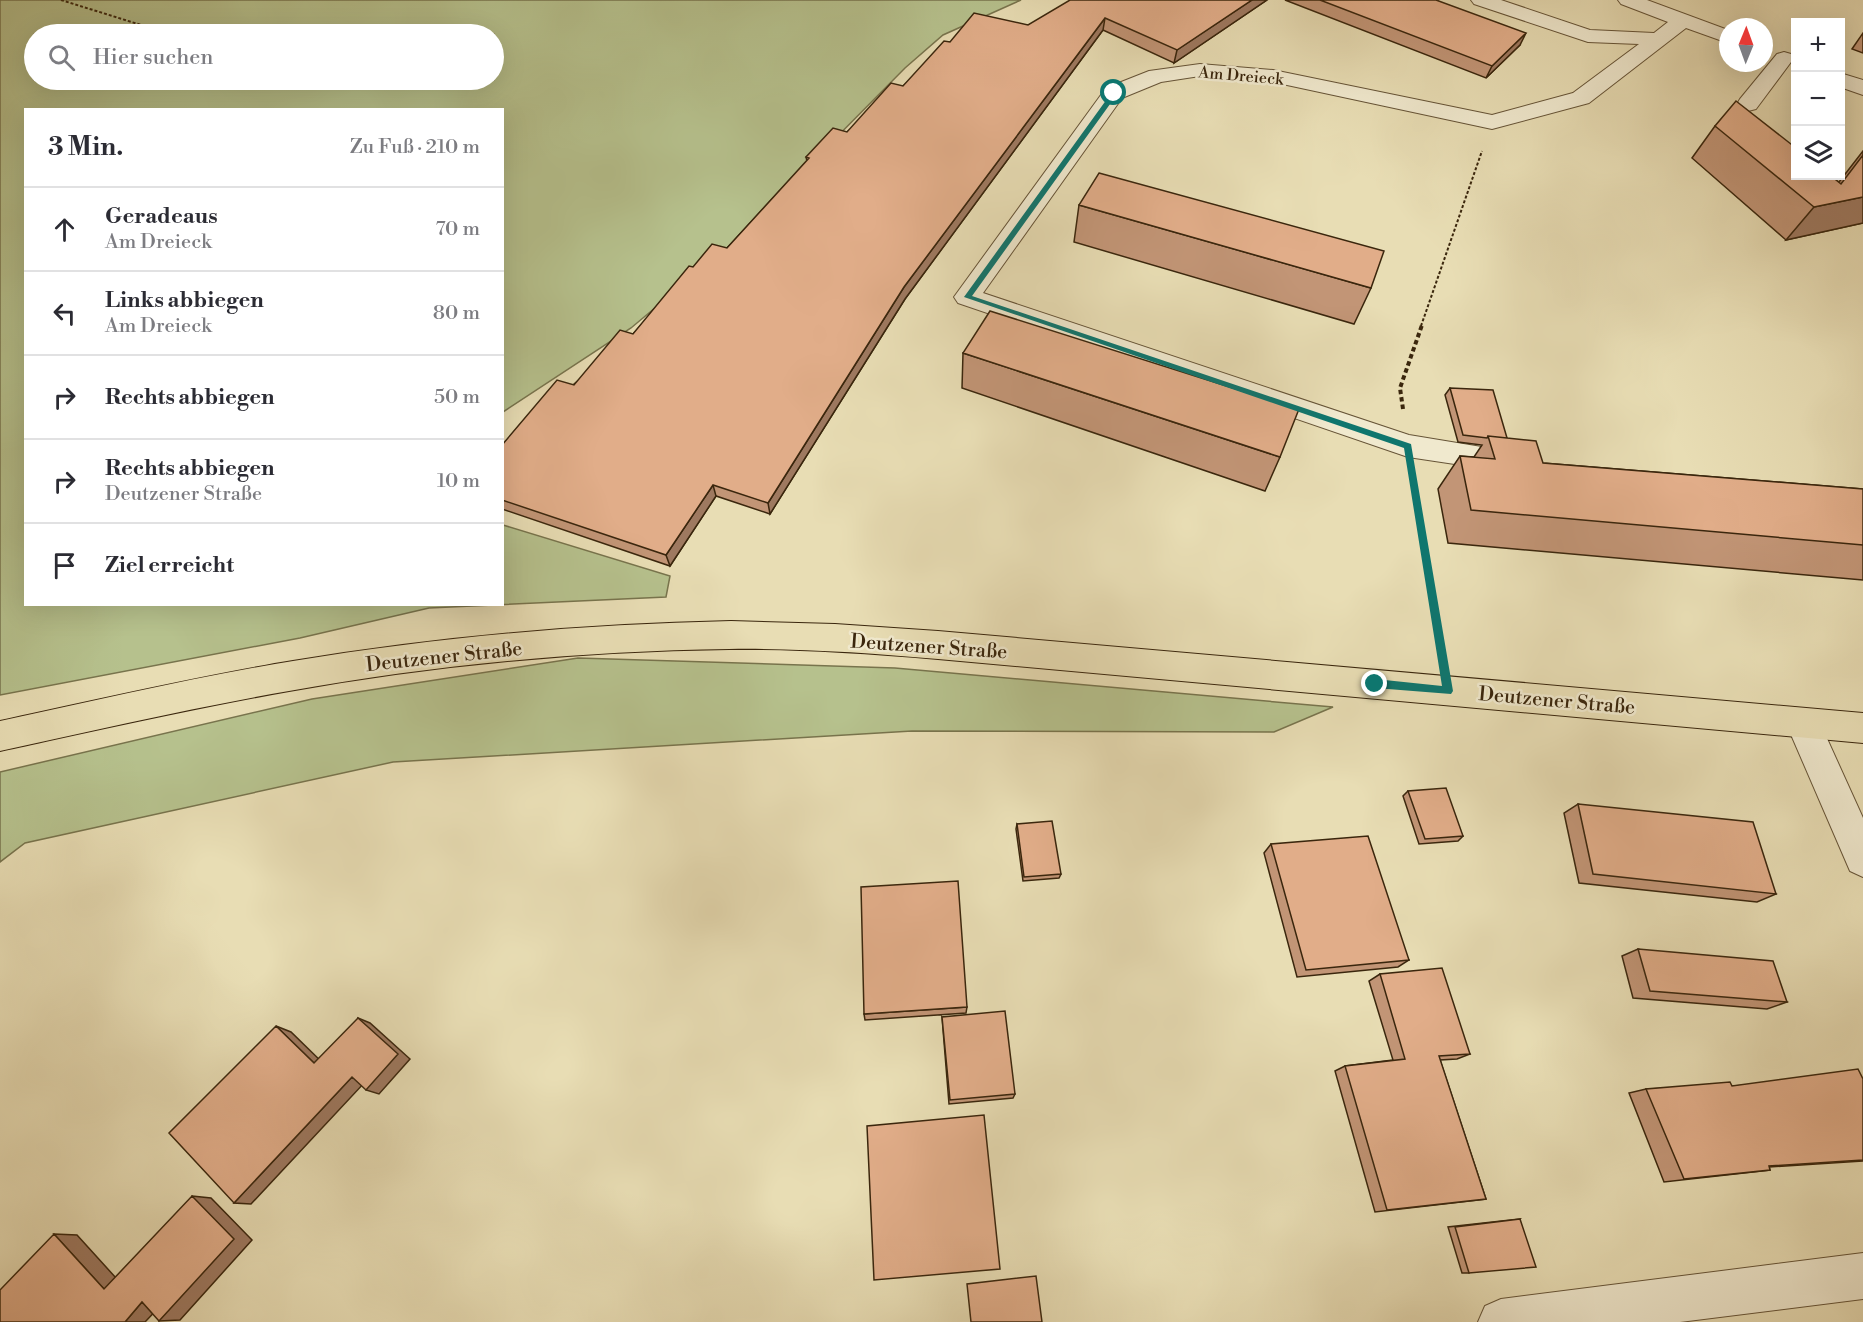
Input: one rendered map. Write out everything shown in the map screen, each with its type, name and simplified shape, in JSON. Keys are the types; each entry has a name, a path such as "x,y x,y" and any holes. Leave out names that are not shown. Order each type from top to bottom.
{"main road":[{"name":"Deutzener Straße","path":"0,736 134,707 328,670 476,651 683,636 824,638 1167,664 1863,728"}],"street":[{"path":"1481,0 1588,36 1659,39"},
{"path":"1629,0 1719,34"},
{"name":"Am Dreieck","path":"1532,463 1485,460 1408,446 967,297 1114,93 1157,76 1200,70 1274,76 1492,122 1581,98 1684,20"},
{"path":"1749,104 1781,57"},
{"path":"1845,81 1863,88"},
{"path":"1803,723 1863,859"},
{"path":"1501,1322 1863,1276"}],"path":[{"path":"61,0 138,24"},
{"path":"1448,691 1400,388 1492,122"}],"green space":[{"path":"0,0 1021,0 943,35 905,68 729,246 631,328 504,411 504,108 24,108 24,606 472,606 429,608 300,638 0,695"},
{"path":"504,525 670,576 666,597 504,605"},
{"path":"578,658 895,668 1333,707 1274,732 912,731 393,762 25,843 0,862 0,772 312,699"}],"building":[{"path":"1070,0 1252,0 1177,50 1105,18 904,287 768,503 713,485 666,555 504,501 504,443 557,380 574,385 620,330 633,334 689,266 693,267 712,244 727,248 809,158 806,157 833,128 847,132 891,83 903,86 944,41 950,42 974,13 1028,25"},
{"path":"1320,0 1436,0 1526,33 1492,66"},
{"path":"1736,101 1791,144 1791,180 1836,180 1841,184 1863,155 1863,197 1814,207 1715,126"},
{"path":"1099,173 1384,251 1371,288 1079,205"},
{"path":"990,311 1299,409 1280,457 963,353"},
{"path":"1450,388 1493,390 1507,438 1463,435"},
{"path":"1488,436 1536,441 1543,463 1863,489 1863,545 1471,510 1460,456 1495,459"},
{"path":"1446,788 1463,836 1425,839 1408,791"},
{"path":"1578,804 1753,822 1776,894 1593,874"},
{"path":"1052,821 1061,874 1024,877 1017,824"},
{"path":"1368,836 1409,960 1306,970 1271,844"},
{"path":"958,881 967,1007 864,1014 861,887"},
{"path":"1638,949 1773,961 1787,1002 1650,991"},
{"path":"1442,968 1470,1054 1439,1056 1486,1199 1387,1210 1345,1066 1405,1059 1380,974"},
{"path":"1005,1011 1015,1094 950,1100 942,1017"},
{"path":"358,1018 398,1054 366,1090 352,1077 234,1203 169,1133 276,1026 314,1063"},
{"path":"1858,1069 1863,1079 1863,1160 1769,1166 1770,1170 1684,1179 1646,1089 1730,1082 1732,1086"},
{"path":"984,1115 1000,1269 874,1280 867,1126"},
{"path":"192,1196 234,1239 159,1321 142,1302 125,1322 0,1322 0,1290 54,1234 104,1289"},
{"path":"1520,1219 1536,1267 1469,1273 1455,1227"},
{"path":"1036,1276 1042,1322 971,1322 967,1284"}],"route":[{"path":"1114,93 967,297 1408,446 1448,691 1375,684"}]}
